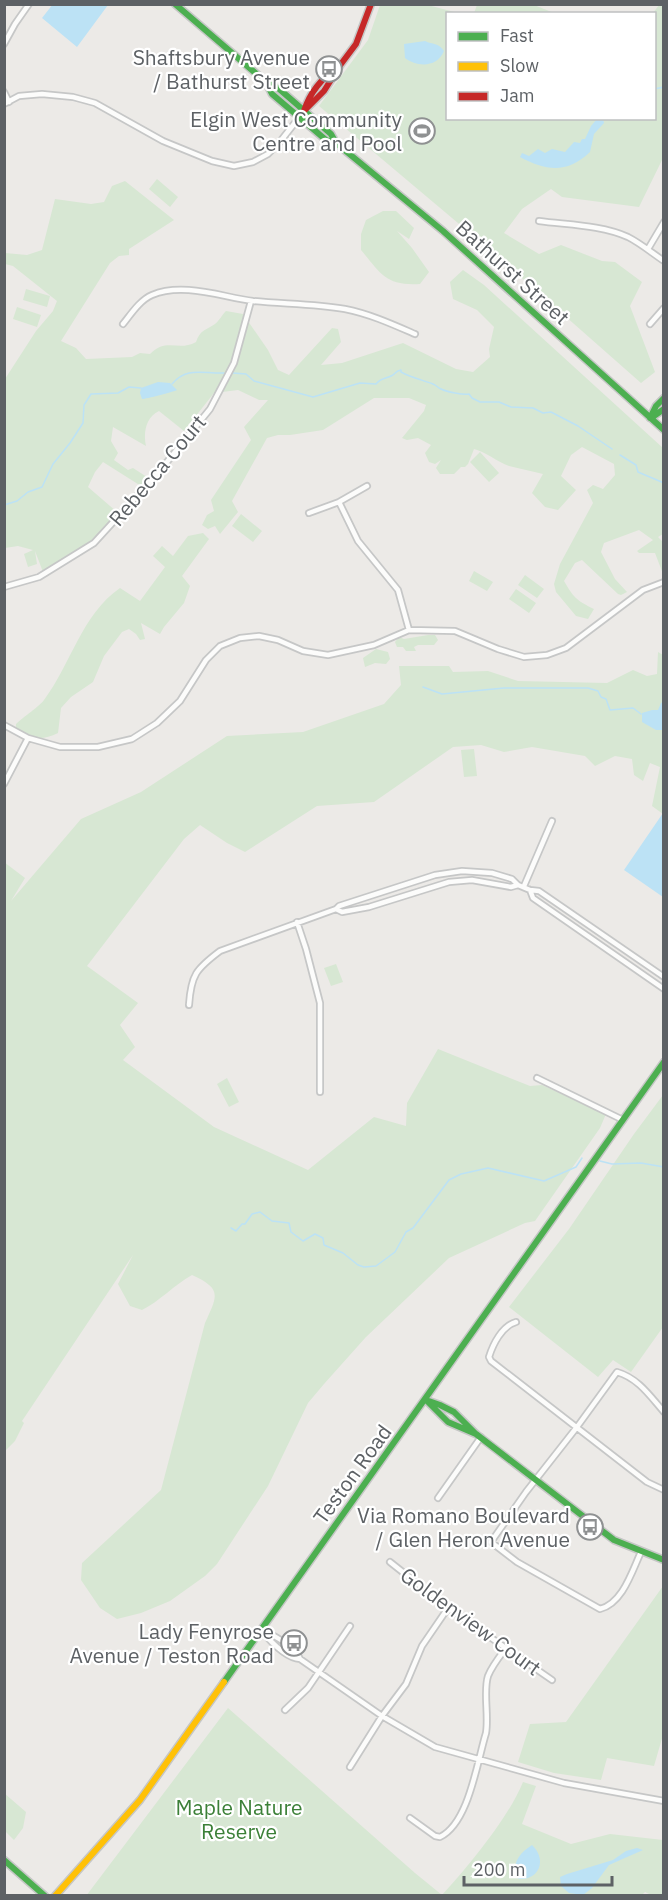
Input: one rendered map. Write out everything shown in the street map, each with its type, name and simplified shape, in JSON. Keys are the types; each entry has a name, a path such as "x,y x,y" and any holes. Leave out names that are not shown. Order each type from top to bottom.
{"main road":[{"name":"Bathurst Street","path":"175,4 266,82 278,88 331,134 336,143 443,231 663,430"},
{"path":"304,111 306,101 329,72 339,66 362,33 371,4"},
{"name":"Bathurst Street","path":"266,82 272,94 326,140 336,143"},
{"path":"650,418 663,398"},
{"path":"650,418 663,409"},
{"name":"Teston Road","path":"55,1896 140,1800 426,1400 663,1062"},
{"path":"426,1400 440,1403 470,1426 478,1436 614,1540 663,1560"},
{"path":"4,1860 45,1896"}],"street":[{"path":"4,45 29,4"},
{"path":"4,92 7,103 19,96 42,94 73,97 96,103 163,141 212,161 234,166 253,162 268,154 304,111"},
{"path":"539,221 594,228 618,234 648,249 663,261"},
{"path":"648,249 663,222"},
{"path":"123,324 151,295 166,291 190,291 251,301 345,309 384,320 415,334"},
{"name":"Rebecca Court","path":"4,587 39,577 94,543 158,473 210,409 234,363 251,301"},
{"path":"650,324 663,308"},
{"path":"309,513 339,502 367,486"},
{"path":"339,502 358,541 398,590 409,630"},
{"path":"4,725 28,738 60,747 98,747 132,739 157,723 180,701 206,660 220,646 240,638 259,636 278,640 303,651 328,656 374,645 409,630 455,631 524,657 547,655 566,648 643,590 663,582"},
{"path":"4,784 28,738"},
{"path":"521,885 552,821"},
{"path":"189,1005 191,982 205,963 220,951 339,906 435,875 462,871 477,871 512,879 530,890 539,891 663,977"},
{"path":"435,875 436,885"},
{"path":"336,909 342,912 369,907 449,882 472,880 511,887 521,885"},
{"path":"530,890 533,898 663,989"},
{"path":"367,898 369,907"},
{"path":"578,929 582,921"},
{"path":"297,922 320,1003 320,1092"},
{"path":"627,964 632,956"},
{"path":"537,1078 623,1120"},
{"path":"516,1322 509,1324 505,1329 489,1356 500,1368 647,1482 663,1490"},
{"path":"641,1552 628,1582 608,1607 600,1609 539,1575 502,1552 491,1542 617,1372 637,1382 663,1411"},
{"path":"438,1498 478,1436"},
{"name":"Goldenview Court","path":"390,1562 448,1608 552,1680"},
{"path":"351,1767 382,1716 406,1684 422,1646 448,1608"},
{"path":"285,1710 303,1694 350,1626"},
{"path":"261,1630 282,1641 297,1653 300,1659 382,1716 435,1747 564,1783 663,1801"},
{"path":"410,1818 435,1836 440,1837 446,1834 460,1816 489,1720 487,1694 489,1676 506,1648"}],"green space":[{"path":"424,4 454,12 446,12 446,120 656,120 656,12 654,12 659,5 663,5 663,158 639,207 562,197 551,189 522,209 504,233 539,254 561,245 602,261 615,262 642,282 630,306 655,372 641,383 490,250 319,106 368,40 380,5"},
{"path":"477,5 534,5 552,12 474,12"},
{"path":"157,179 178,197 170,207 149,189"},
{"path":"125,181 174,220 129,249 129,255 119,256 110,263 61,341 76,348 86,359 150,354 162,346 184,346 196,342 201,333 216,323 226,311 243,314 268,350 278,370 289,375 332,328 338,329 341,342 321,365 342,363 403,343 456,369 473,372 490,357 489,349 494,327 477,310 453,299 450,282 463,270 484,285 663,448 663,534 658,537 663,542 663,574 655,553 637,551 653,540 639,530 604,543 601,552 615,579 627,592 618,594 582,560 575,563 564,581 576,598 594,609 588,619 576,616 556,592 554,584 560,564 593,503 587,490 593,485 603,489 615,475 614,464 582,447 571,455 561,476 576,490 558,510 545,507 532,493 543,474 509,466 478,450 474,449 468,464 454,474 440,474 436,468 441,460 435,464 429,462 425,453 431,445 418,438 407,440 402,438 424,411 426,405 409,398 374,398 323,430 267,438 232,501 238,512 220,534 215,526 208,529 202,525 207,515 214,511 211,500 251,440 244,427 268,400 259,400 238,390 214,393 184,431 159,411 151,417 146,426 146,446 113,427 111,441 118,453 114,460 128,470 133,468 150,479 144,487 141,486 103,462 88,487 117,512 92,541 43,572 35,551 37,564 28,567 24,554 33,550 18,546 5,548 5,379 36,331 53,311 57,301 13,266 5,264 5,253 27,255 42,250 55,199 91,204 104,202 112,186"},
{"path":"383,211 396,211 414,228 409,239 397,231 429,272 420,284 399,283 385,277 361,250 361,234 366,220"},
{"path":"26,289 50,296 47,307 23,300"},
{"path":"17,307 41,315 37,327 13,319"},
{"path":"480,452 499,473 489,482 470,462"},
{"path":"241,514 262,531 253,542 232,526"},
{"path":"203,533 209,539 182,576 190,586 184,603 160,634 141,623 145,639 140,640 129,629 122,632 104,656 93,682 71,697 61,708 58,733 36,738 16,728 16,724 44,700 86,625 107,599 120,588 140,601 165,567 153,556 162,546 173,556 188,536"},
{"path":"474,571 493,582 487,591 469,581"},
{"path":"525,575 544,589 537,598 518,585"},
{"path":"516,589 536,603 529,613 509,599"},
{"path":"435,635 438,640 434,645 414,647 416,651 406,651 403,647 397,647 395,642 399,637 404,639"},
{"path":"376,649 388,652 390,659 386,664 375,663 365,667 363,658"},
{"path":"658,652 663,655 663,814 652,806 660,767 650,763 643,781 634,775 632,759 615,756 595,766 585,756 532,747 504,752 481,745 453,747 374,802 317,806 245,852 200,825 184,839 87,966 138,1003 120,1025 135,1047 123,1060 214,1127 308,1170 374,1117 406,1126 407,1103 438,1049 530,1086 542,1085 606,1114 600,1128 535,1221 525,1223 449,1258 366,1337 324,1384 308,1403 268,1486 217,1564 205,1576 170,1601 141,1613 117,1619 100,1608 81,1580 82,1563 161,1490 205,1323 215,1294 209,1285 192,1275 142,1310 130,1306 118,1284 133,1255 22,1421 24,1423 15,1441 5,1451 4,862 25,878 11,901 81,819 141,792 227,736 303,732 384,704 401,685 399,666 449,666 453,672 488,671 518,681 607,683 633,670 647,676 657,674"},
{"path":"474,749 477,776 464,777 461,750"},
{"path":"336,964 343,982 331,986 324,968"},
{"path":"227,1078 239,1102 229,1107 217,1084"},
{"path":"663,1095 663,1327 631,1372 613,1360 598,1377 509,1307 569,1229"},
{"path":"663,1586 663,1735 654,1766 607,1758 601,1780 554,1773 518,1762 530,1724 566,1722"},
{"name":"Maple Nature Reserve","path":"228,1708 442,1895 498,1826 523,1782 536,1786 522,1824 571,1844 610,1834 663,1840 662,1895 651,1895 645,1892 641,1896 86,1896"},
{"path":"4,1793 26,1812 23,1828 14,1840 5,1831"}],"water":[{"path":"53,4 108,5 77,47 42,18"},
{"path":"425,41 437,45 444,51 437,61 421,64 405,58 404,44"},
{"path":"596,120 603,120 604,123 594,134 590,152 573,164 565,167 548,167 520,157 522,153 529,156 538,149 545,153 552,149 565,152 574,142 580,143 582,139 585,139"},
{"path":"158,382 170,383 177,390 142,399 141,388"},
{"path":"663,702 663,730 656,730 642,722 642,713 658,710"},
{"path":"663,813 663,897 624,870"},
{"path":"532,1845 539,1856 539,1868 532,1876 519,1879 514,1874 517,1860"},
{"path":"637,1848 643,1850 609,1865 592,1888 583,1895 569,1893 561,1886 560,1877 613,1860 626,1851"}],"waterway":[{"path":"656,89 664,87"},
{"path":"233,373 246,374 254,381 313,397 360,383 376,384 401,370 405,374 433,384 440,389 469,394 480,402 499,402 511,407 533,408 543,413 551,412 578,426 612,449"},
{"path":"172,384 178,378 190,373 224,373"},
{"path":"4,505 17,501 28,492 42,487 53,464 83,423 84,405 91,394 118,393 129,387 141,388"},
{"path":"620,455 636,465 638,472 664,483"},
{"path":"423,687 442,694 504,688 588,688 598,691 601,697 606,699 610,710 633,708 641,714"},
{"path":"231,1228 236,1231 252,1214 260,1212 272,1221 289,1223 291,1232 303,1241 315,1234 323,1238 324,1245 343,1253 358,1265 376,1266 395,1252 406,1232 413,1228 449,1180 461,1174 488,1168 544,1181 576,1167 582,1158"},
{"path":"600,1161 612,1164 641,1163 664,1167"}],"traffic: fast":[{"path":"175,4 266,82 278,88 331,134 336,143 443,231 664,430"},
{"path":"266,82 272,94 326,140 335,143"},
{"path":"650,418 656,406 664,398"},
{"path":"651,418 664,409"},
{"path":"224,1682 664,1062"},
{"path":"426,1400 454,1412 476,1434 614,1540 664,1560"},
{"path":"426,1400 448,1422 476,1434"},
{"path":"4,1860 45,1896"}],"traffic: slow":[{"path":"55,1896 140,1800 224,1682"}],"traffic: jam":[{"path":"304,111 324,91 356,44 371,4"},
{"path":"304,111 318,86 339,66"}],"place":[{"name":"Shaftsbury Avenue / Bathurst Street","path":"329,69"},
{"name":"Elgin West Community Centre and Pool","path":"422,131"},
{"name":"Via Romano Boulevard / Glen Heron Avenue","path":"590,1527"},
{"name":"Lady Fenyrose Avenue / Teston Road","path":"294,1643"}]}
